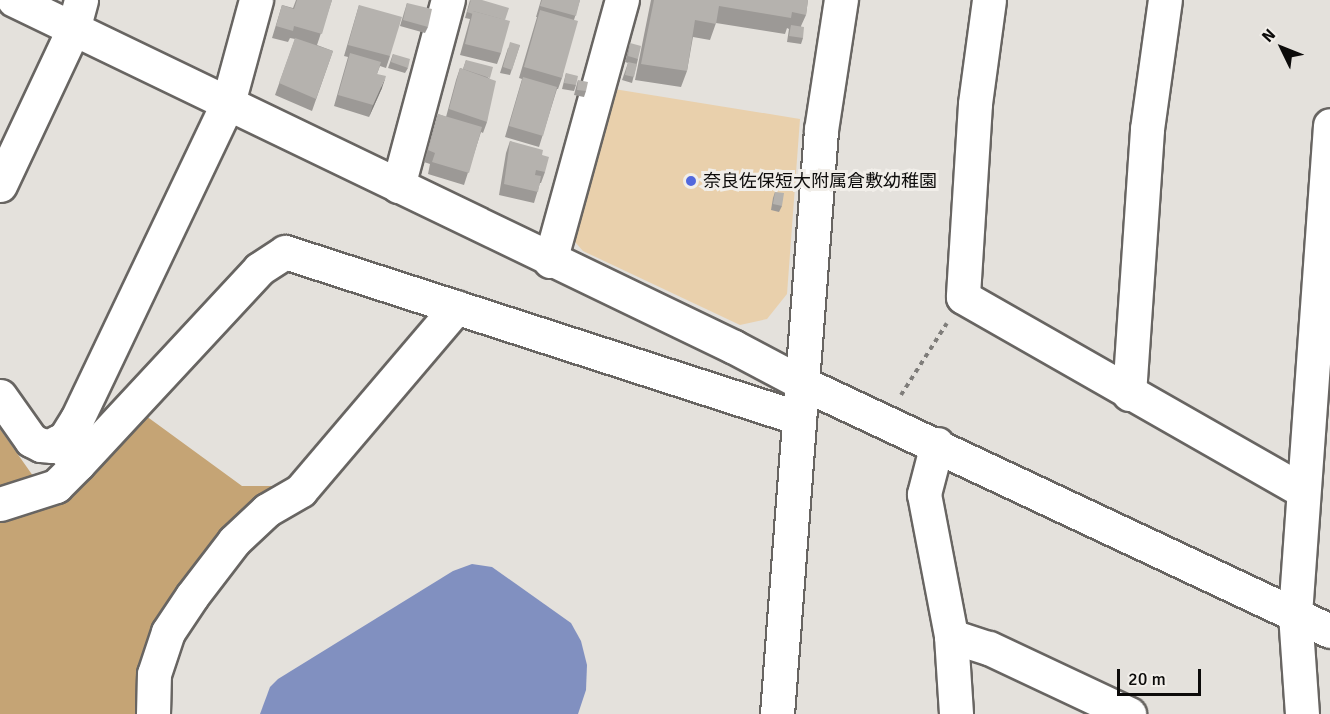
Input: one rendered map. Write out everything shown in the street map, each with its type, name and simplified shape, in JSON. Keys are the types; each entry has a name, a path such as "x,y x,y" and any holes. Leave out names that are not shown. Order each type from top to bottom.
{"street":[{"path":"14,0 77,15 228,103 550,261 734,346 802,383 937,444 1330,631"},
{"path":"0,504 56,486 77,419 228,103 256,0"},
{"path":"398,186 448,0"},
{"path":"550,261 622,0"},
{"path":"777,714 821,130 840,0"},
{"path":"989,0 975,104 963,297 1129,394 1301,490"},
{"path":"1129,394 1147,129 1165,0"},
{"path":"0,185 77,15"},
{"path":"1302,714 1295,614 1301,490 1326,231 1330,125"},
{"path":"68,453 259,269 285,252 799,418"},
{"path":"153,714 154,675 168,632 192,596 234,542 267,510 301,490 457,307"},
{"path":"0,396 31,440 68,453"},
{"path":"937,444 924,494 951,636 956,714"},
{"path":"951,636 989,648 1128,714"}],"path":[{"path":"897,401 963,297"}],"shaded area":[{"name":"奈良佐保短大附属倉敷幼稚園","path":"614,89 800,119 787,294 767,319 740,325 583,251 575,242 573,234"},
{"path":"142,413 242,486 282,486 241,520 141,714 0,714 0,429 38,483"}],"water":[{"path":"472,564 492,567 571,623 581,641 587,665 586,690 578,714 260,714 270,687 278,679 453,571"}],"building":[{"path":"297,0 332,0 322,34 294,26 293,31 276,26 282,5 294,9"},
{"path":"471,0 482,0 509,8 505,20 473,11 473,14 467,12"},
{"path":"542,0 580,0 576,16 540,6"},
{"path":"654,0 808,0 806,15 792,12 791,18 719,6 716,24 695,20 687,71 641,64"},
{"path":"407,3 432,9 428,27 403,20"},
{"path":"359,5 402,17 390,56 348,45"},
{"path":"540,10 578,21 562,78 524,67"},
{"path":"473,11 510,21 501,53 465,44"},
{"path":"791,25 804,27 803,38 789,36"},
{"path":"295,38 333,51 316,99 279,83"},
{"path":"510,42 520,45 512,70 503,67"},
{"path":"630,43 641,46 638,59 628,56"},
{"path":"350,53 381,62 377,74 386,76 373,105 338,95"},
{"path":"393,54 410,59 408,68 391,62"},
{"path":"466,60 493,67 490,78 463,69"},
{"path":"628,62 637,64 634,77 625,75"},
{"path":"460,68 496,81 487,122 449,109"},
{"path":"566,73 578,76 576,85 564,83"},
{"path":"523,77 557,87 543,136 509,126"},
{"path":"578,80 588,82 586,91 577,90"},
{"path":"438,114 482,127 469,173 432,162 435,153 428,150"},
{"path":"510,141 543,150 542,155 549,157 545,172 536,170 535,175 541,176 538,192 504,184"},
{"path":"775,192 784,193 782,206 773,204"}],"place":[{"name":"奈良佐保短大附属倉敷幼稚園","path":"691,181"}]}
